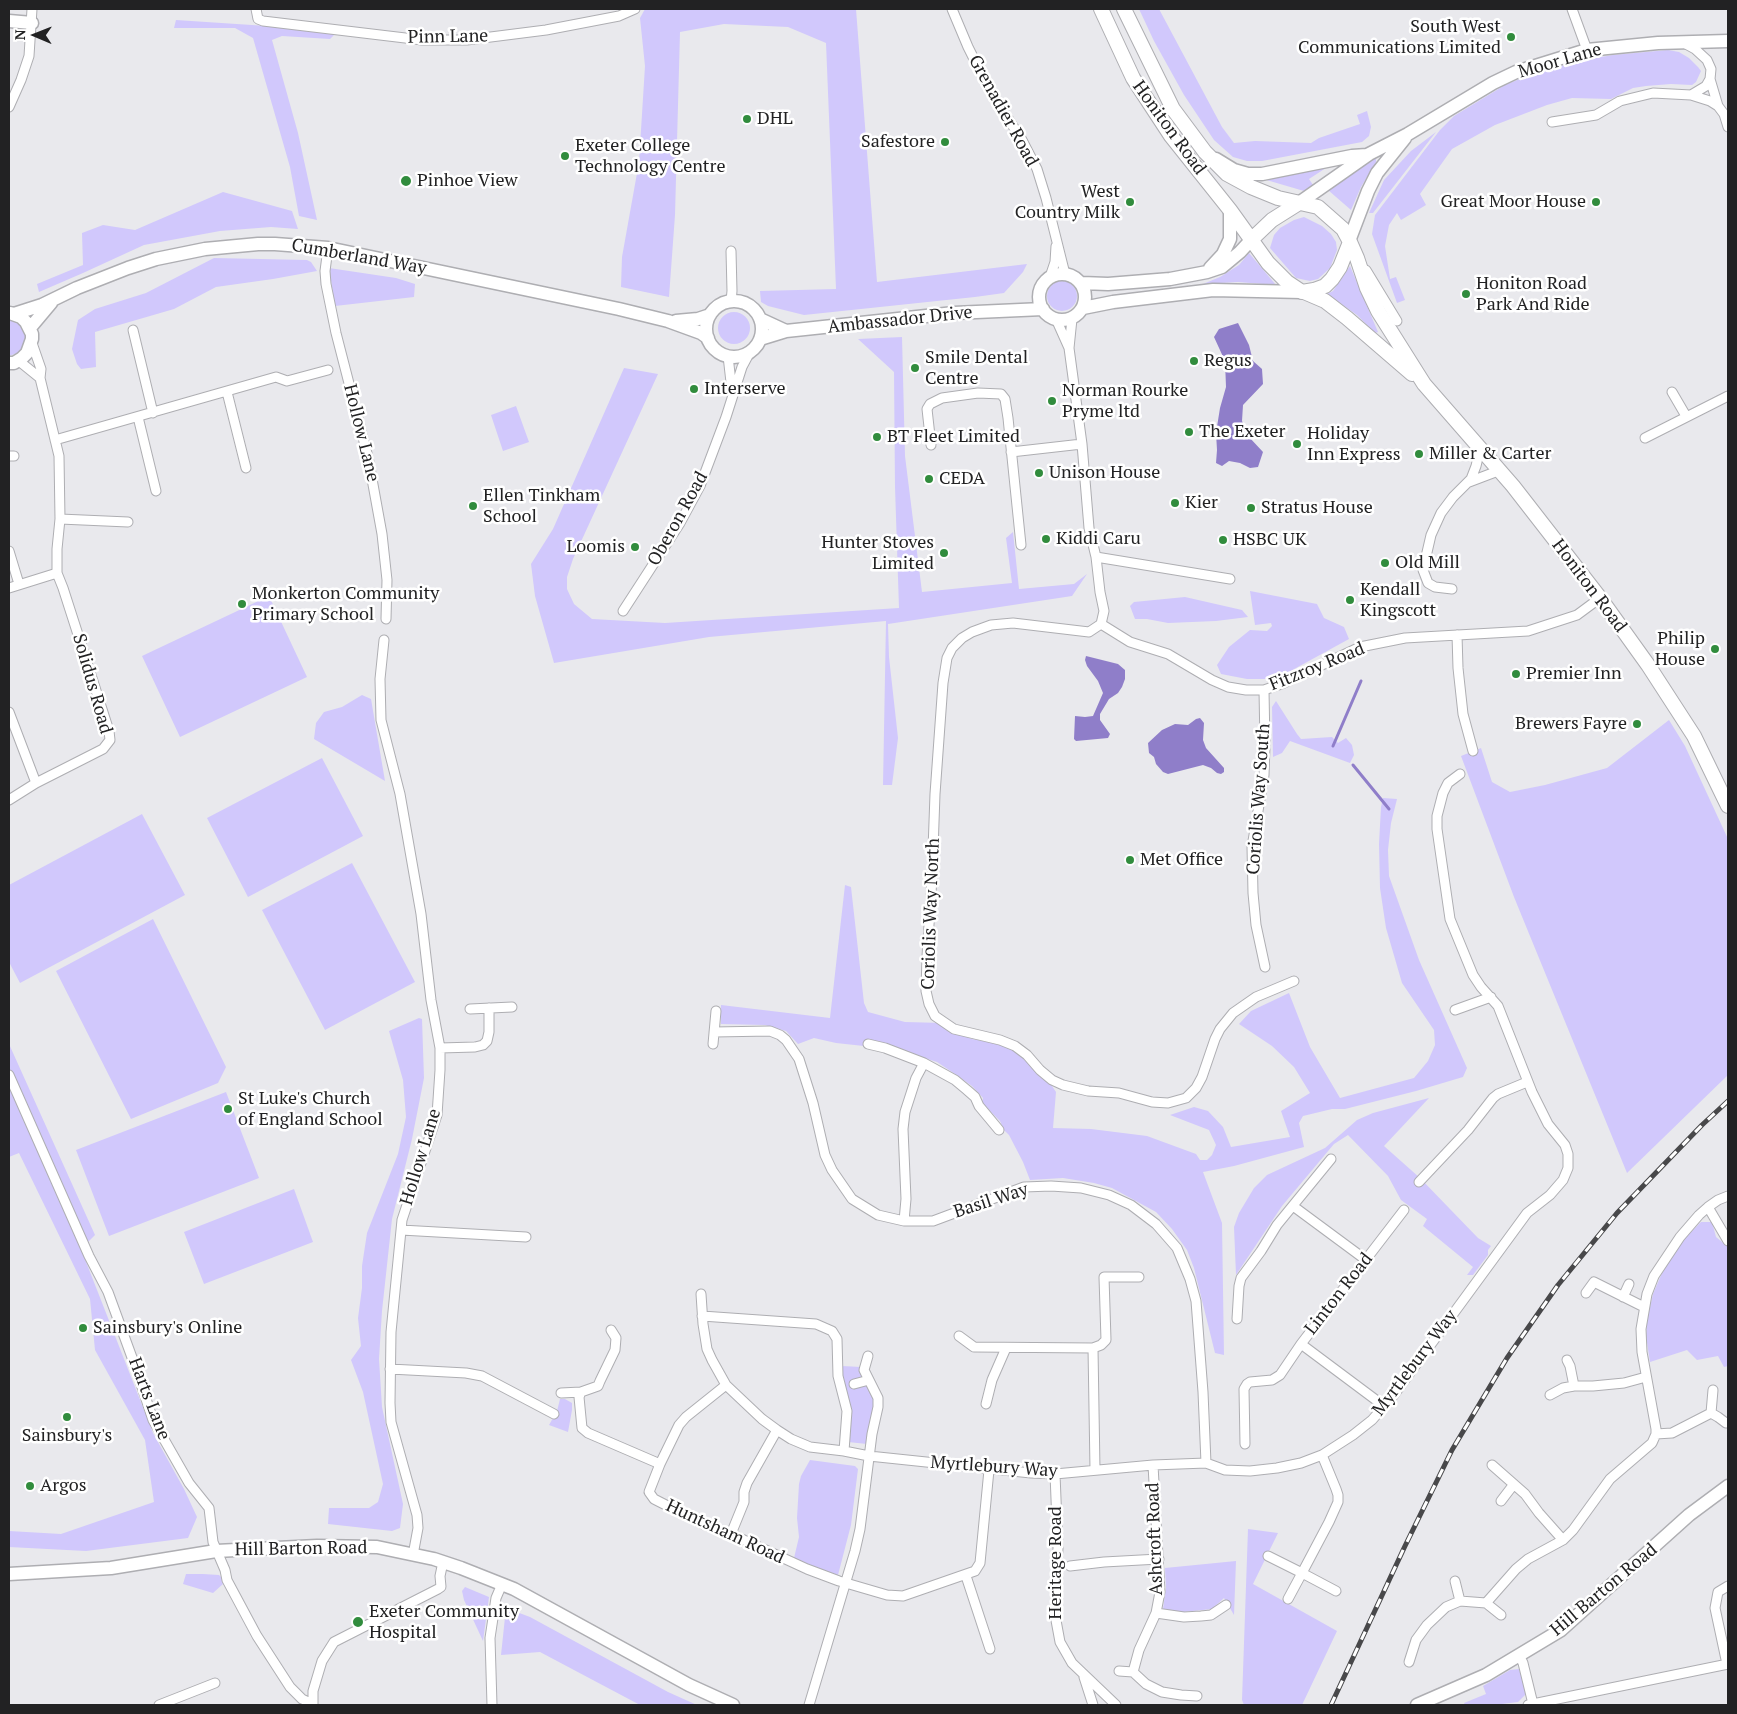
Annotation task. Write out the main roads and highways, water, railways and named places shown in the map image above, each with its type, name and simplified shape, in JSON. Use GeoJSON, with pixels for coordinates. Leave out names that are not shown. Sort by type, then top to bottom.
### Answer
{"type":"FeatureCollection","features":[{"type":"Feature","properties":{"kind":"main road","name":"Honiton Road"},"geometry":{"type":"LineString","coordinates":[[1101,9],[1133,78],[1170,136],[1252,239]]}},
{"type":"Feature","properties":{"kind":"main road","name":"Honiton Road"},"geometry":{"type":"LineString","coordinates":[[1124,9],[1173,109],[1205,152],[1227,174],[1251,187],[1278,198],[1299,203]]}},
{"type":"Feature","properties":{"kind":"main road"},"geometry":{"type":"LineString","coordinates":[[9,21],[32,23]]}},
{"type":"Feature","properties":{"kind":"main road","name":"Moor Lane"},"geometry":{"type":"LineString","coordinates":[[1299,203],[1369,154],[1408,134],[1493,83],[1542,63],[1587,50],[1628,45],[1728,41]]}},
{"type":"Feature","properties":{"kind":"main road","name":"Moor Lane"},"geometry":{"type":"LineString","coordinates":[[1350,241],[1358,216],[1377,173],[1408,134]]}},
{"type":"Feature","properties":{"kind":"main road"},"geometry":{"type":"LineString","coordinates":[[1205,152],[1234,170],[1248,174],[1262,174],[1369,154]]}},
{"type":"Feature","properties":{"kind":"main road"},"geometry":{"type":"LineString","coordinates":[[1082,284],[1108,284],[1170,278],[1207,272],[1222,267],[1272,220],[1299,203],[1318,207],[1344,229],[1350,241],[1340,267],[1325,286],[1303,292],[1213,290],[1113,302],[1083,308]]}},
{"type":"Feature","properties":{"kind":"main road"},"geometry":{"type":"LineString","coordinates":[[1207,272],[1223,254],[1230,240],[1230,210]]}},
{"type":"Feature","properties":{"kind":"main road"},"geometry":{"type":"LineString","coordinates":[[1252,239],[1278,273],[1303,292]]}},
{"type":"Feature","properties":{"kind":"main road","name":"Honiton Road"},"geometry":{"type":"LineString","coordinates":[[1350,241],[1378,312],[1424,384],[1513,486],[1600,598],[1648,665],[1694,736],[1728,806]]}},
{"type":"Feature","properties":{"kind":"main road","name":"Cumberland Way"},"geometry":{"type":"LineString","coordinates":[[12,313],[54,300],[77,288],[156,259],[205,249],[258,244],[328,248],[619,309],[668,321],[701,333],[708,338]]}},
{"type":"Feature","properties":{"kind":"main road"},"geometry":{"type":"LineString","coordinates":[[1065,274],[1075,277],[1082,284],[1086,296],[1083,308],[1072,319],[1056,320],[1048,316],[1042,309],[1039,295],[1042,285],[1050,277],[1065,274]]}},
{"type":"Feature","properties":{"kind":"main road","name":"Honiton Road"},"geometry":{"type":"LineString","coordinates":[[1303,292],[1325,301],[1424,384]]}},
{"type":"Feature","properties":{"kind":"main road","name":"Ambassador Drive"},"geometry":{"type":"LineString","coordinates":[[1013,310],[1039,295]]}},
{"type":"Feature","properties":{"kind":"main road","name":"Cumberland Way"},"geometry":{"type":"LineString","coordinates":[[12,313],[21,317],[30,328],[54,300]]}},
{"type":"Feature","properties":{"kind":"main road"},"geometry":{"type":"LineString","coordinates":[[731,301],[744,303],[750,306],[760,319],[762,333],[760,339],[750,352],[736,357],[717,351],[708,338],[707,322],[710,315],[717,307],[731,301]]}},
{"type":"Feature","properties":{"kind":"main road","name":"Ambassador Drive"},"geometry":{"type":"LineString","coordinates":[[760,339],[786,331],[954,313],[1042,309]]}},
{"type":"Feature","properties":{"kind":"main road","name":"Cumberland Way"},"geometry":{"type":"LineString","coordinates":[[668,321],[698,319],[710,315]]}},
{"type":"Feature","properties":{"kind":"main road"},"geometry":{"type":"LineString","coordinates":[[760,319],[786,331]]}},
{"type":"Feature","properties":{"kind":"main road"},"geometry":{"type":"LineString","coordinates":[[14,362],[27,353],[32,343],[30,328]]}},
{"type":"Feature","properties":{"kind":"main road","name":"Hill Barton Road"},"geometry":{"type":"LineString","coordinates":[[1416,1705],[1486,1675],[1561,1630],[1689,1515],[1728,1486]]}},
{"type":"Feature","properties":{"kind":"main road","name":"Hill Barton Road"},"geometry":{"type":"LineString","coordinates":[[9,1574],[111,1568],[216,1551],[317,1546],[377,1547],[443,1562],[514,1589],[690,1685],[733,1705]]}},
{"type":"Feature","properties":{"kind":"main road","name":"Hill Barton Road"},"geometry":{"type":"LineString","coordinates":[[9,1566],[45,1571]]}},
{"type":"Feature","properties":{"kind":"waterway"},"geometry":{"type":"LineString","coordinates":[[1333,746],[1361,681]]}},
{"type":"Feature","properties":{"kind":"waterway"},"geometry":{"type":"LineString","coordinates":[[1353,765],[1389,809]]}},
{"type":"Feature","properties":{"kind":"railway"},"geometry":{"type":"LineString","coordinates":[[1331,1705],[1452,1450],[1507,1358],[1558,1285],[1617,1213],[1702,1125],[1728,1101]]}},
{"type":"Feature","properties":{"kind":"place","name":"South West Communications Limited"},"geometry":{"type":"Point","coordinates":[1511,37]}},
{"type":"Feature","properties":{"kind":"place","name":"DHL"},"geometry":{"type":"Point","coordinates":[747,119]}},
{"type":"Feature","properties":{"kind":"place","name":"Safestore"},"geometry":{"type":"Point","coordinates":[945,142]}},
{"type":"Feature","properties":{"kind":"place","name":"Exeter College Technology Centre"},"geometry":{"type":"Point","coordinates":[565,156]}},
{"type":"Feature","properties":{"kind":"place","name":"Pinhoe View"},"geometry":{"type":"Point","coordinates":[406,181]}},
{"type":"Feature","properties":{"kind":"place","name":"West Country Milk"},"geometry":{"type":"Point","coordinates":[1130,202]}},
{"type":"Feature","properties":{"kind":"place","name":"Great Moor House"},"geometry":{"type":"Point","coordinates":[1596,202]}},
{"type":"Feature","properties":{"kind":"place","name":"Honiton Road Park And Ride"},"geometry":{"type":"Point","coordinates":[1466,294]}},
{"type":"Feature","properties":{"kind":"place","name":"Regus"},"geometry":{"type":"Point","coordinates":[1194,361]}},
{"type":"Feature","properties":{"kind":"place","name":"Smile Dental Centre"},"geometry":{"type":"Point","coordinates":[915,368]}},
{"type":"Feature","properties":{"kind":"place","name":"Interserve"},"geometry":{"type":"Point","coordinates":[694,389]}},
{"type":"Feature","properties":{"kind":"place","name":"Norman Rourke Pryme ltd"},"geometry":{"type":"Point","coordinates":[1052,401]}},
{"type":"Feature","properties":{"kind":"place","name":"The Exeter"},"geometry":{"type":"Point","coordinates":[1189,432]}},
{"type":"Feature","properties":{"kind":"place","name":"BT Fleet Limited"},"geometry":{"type":"Point","coordinates":[877,437]}},
{"type":"Feature","properties":{"kind":"place","name":"Holiday Inn Express"},"geometry":{"type":"Point","coordinates":[1297,444]}},
{"type":"Feature","properties":{"kind":"place","name":"Miller & Carter"},"geometry":{"type":"Point","coordinates":[1419,454]}},
{"type":"Feature","properties":{"kind":"place","name":"Unison House"},"geometry":{"type":"Point","coordinates":[1039,473]}},
{"type":"Feature","properties":{"kind":"place","name":"CEDA"},"geometry":{"type":"Point","coordinates":[929,479]}},
{"type":"Feature","properties":{"kind":"place","name":"Kier"},"geometry":{"type":"Point","coordinates":[1175,503]}},
{"type":"Feature","properties":{"kind":"place","name":"Ellen Tinkham School"},"geometry":{"type":"Point","coordinates":[473,506]}},
{"type":"Feature","properties":{"kind":"place","name":"Stratus House"},"geometry":{"type":"Point","coordinates":[1251,508]}},
{"type":"Feature","properties":{"kind":"place","name":"Kiddi Caru"},"geometry":{"type":"Point","coordinates":[1046,539]}},
{"type":"Feature","properties":{"kind":"place","name":"HSBC UK"},"geometry":{"type":"Point","coordinates":[1223,540]}},
{"type":"Feature","properties":{"kind":"place","name":"Loomis"},"geometry":{"type":"Point","coordinates":[635,547]}},
{"type":"Feature","properties":{"kind":"place","name":"Hunter Stoves Limited"},"geometry":{"type":"Point","coordinates":[944,553]}},
{"type":"Feature","properties":{"kind":"place","name":"Old Mill"},"geometry":{"type":"Point","coordinates":[1385,563]}},
{"type":"Feature","properties":{"kind":"place","name":"Kendall Kingscott"},"geometry":{"type":"Point","coordinates":[1350,600]}},
{"type":"Feature","properties":{"kind":"place","name":"Monkerton Community Primary School"},"geometry":{"type":"Point","coordinates":[242,604]}},
{"type":"Feature","properties":{"kind":"place","name":"Philip House"},"geometry":{"type":"Point","coordinates":[1715,649]}},
{"type":"Feature","properties":{"kind":"place","name":"Premier Inn"},"geometry":{"type":"Point","coordinates":[1516,674]}},
{"type":"Feature","properties":{"kind":"place","name":"Brewers Fayre"},"geometry":{"type":"Point","coordinates":[1637,724]}},
{"type":"Feature","properties":{"kind":"place","name":"Met Office"},"geometry":{"type":"Point","coordinates":[1130,860]}},
{"type":"Feature","properties":{"kind":"place","name":"St Luke's Church of England School"},"geometry":{"type":"Point","coordinates":[228,1109]}},
{"type":"Feature","properties":{"kind":"place","name":"Sainsbury's Online"},"geometry":{"type":"Point","coordinates":[83,1328]}},
{"type":"Feature","properties":{"kind":"place","name":"Sainsbury's"},"geometry":{"type":"Point","coordinates":[67,1417]}},
{"type":"Feature","properties":{"kind":"place","name":"Argos"},"geometry":{"type":"Point","coordinates":[30,1486]}},
{"type":"Feature","properties":{"kind":"place","name":"Exeter Community Hospital"},"geometry":{"type":"Point","coordinates":[358,1622]}}]}
